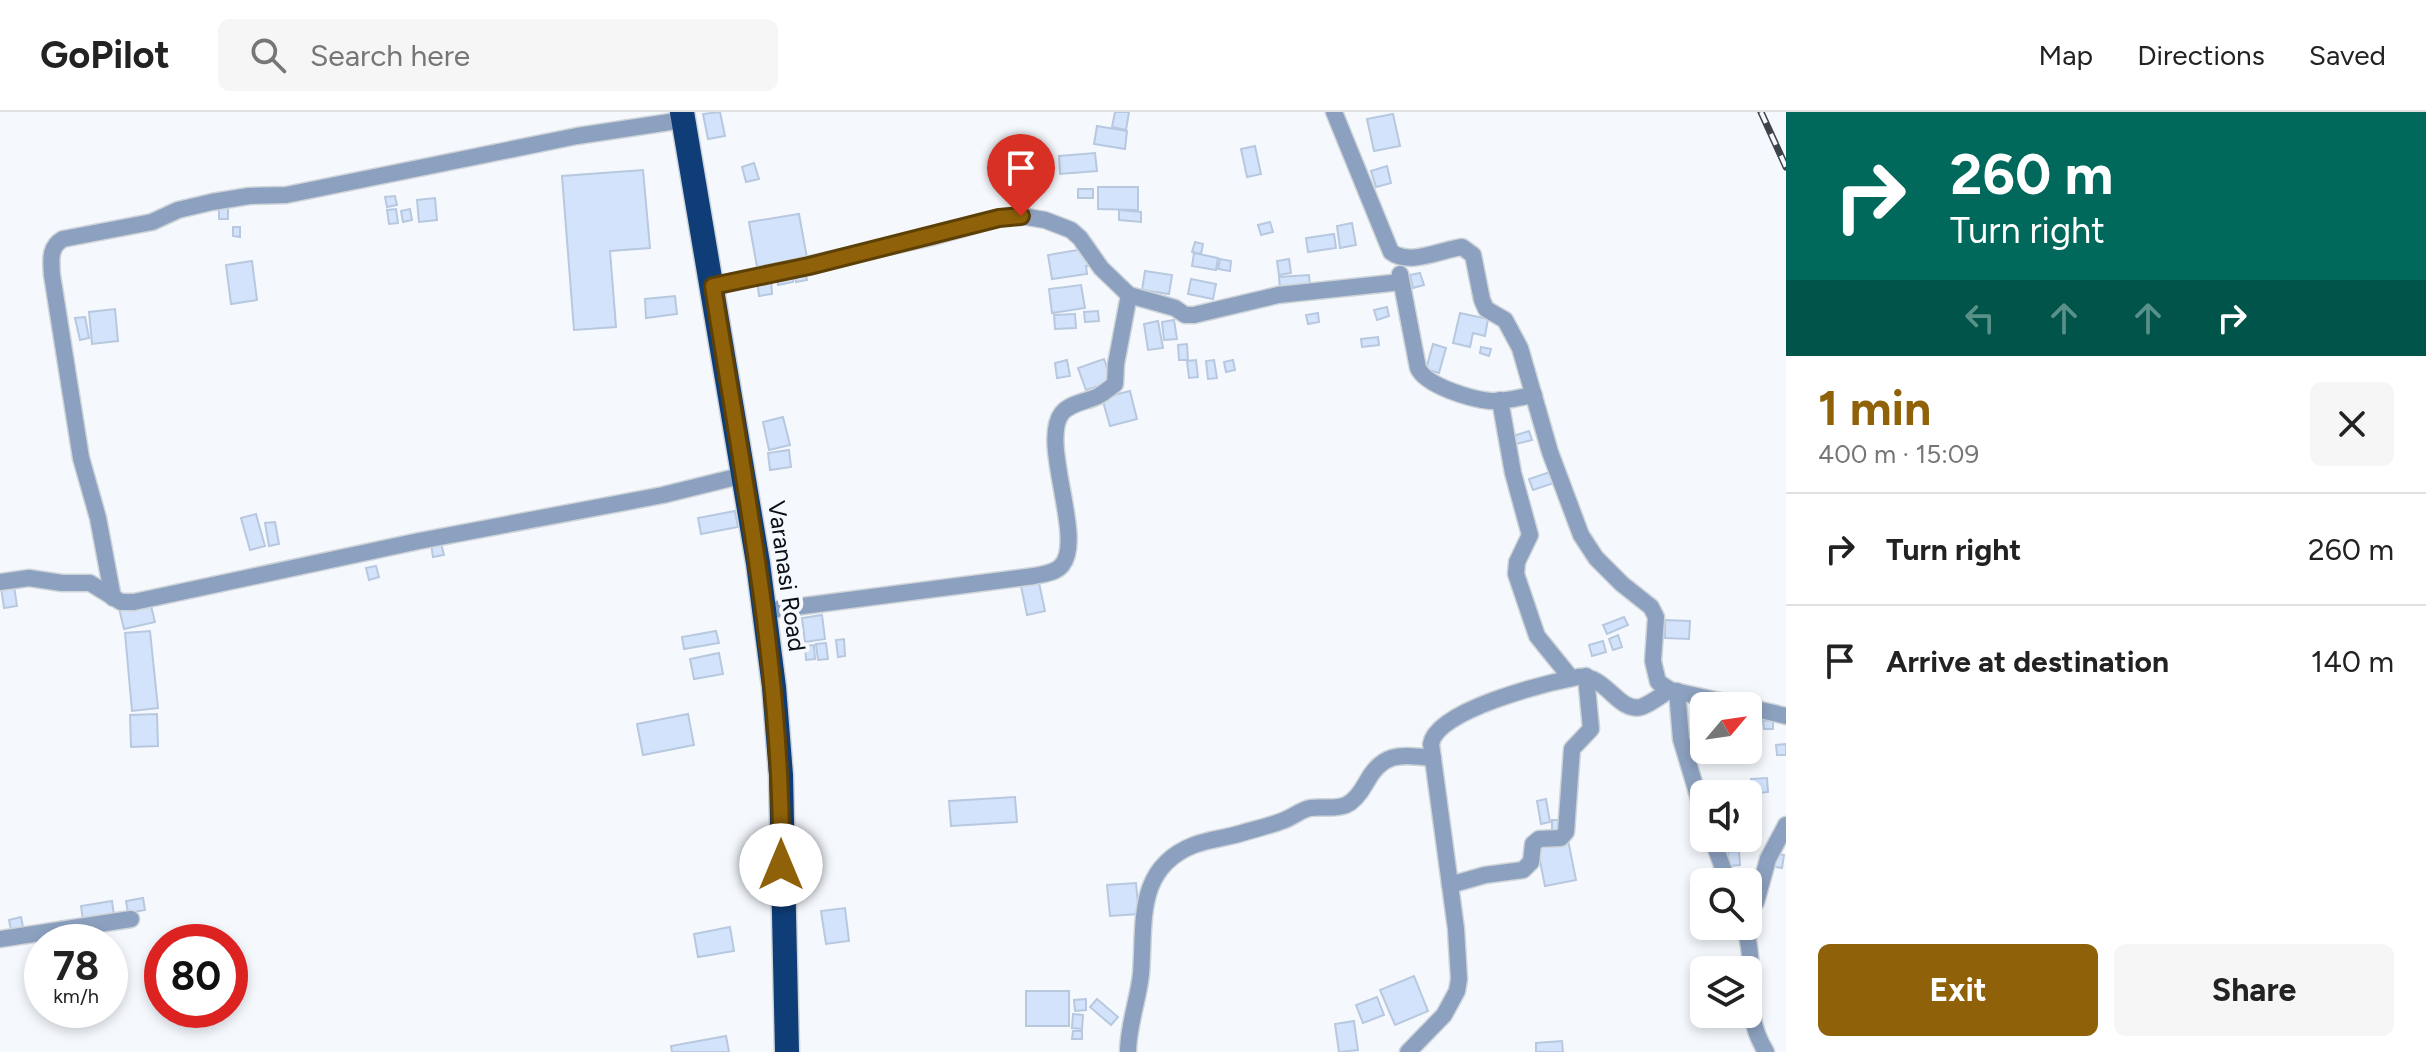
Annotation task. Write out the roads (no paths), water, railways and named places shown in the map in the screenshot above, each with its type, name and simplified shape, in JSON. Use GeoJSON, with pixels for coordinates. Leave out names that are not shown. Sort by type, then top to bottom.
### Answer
{"type":"FeatureCollection","features":[{"type":"Feature","properties":{"kind":"highway","name":"Varanasi Road"},"geometry":{"type":"LineString","coordinates":[[682,116],[713,286],[764,611],[781,775],[787,1052]]}},
{"type":"Feature","properties":{"kind":"street"},"geometry":{"type":"LineString","coordinates":[[1334,112],[1386,245],[1396,256],[1418,368],[1424,378],[1471,397],[1500,400],[1534,395]]}},
{"type":"Feature","properties":{"kind":"street"},"geometry":{"type":"LineString","coordinates":[[113,598],[98,518],[77,436],[52,275],[52,249],[55,243],[152,222],[178,210],[212,202],[249,196],[286,195],[682,116]]}},
{"type":"Feature","properties":{"kind":"street"},"geometry":{"type":"LineString","coordinates":[[713,286],[809,266],[999,218],[1021,216],[1045,220],[1071,230],[1101,268],[1129,295],[1175,308],[1185,315],[1278,295],[1401,282]]}},
{"type":"Feature","properties":{"kind":"street"},"geometry":{"type":"LineString","coordinates":[[1396,256],[1413,257],[1462,247],[1468,250],[1476,266],[1486,309],[1505,320],[1510,327],[1565,495],[1588,547],[1622,584],[1651,607],[1656,617],[1653,661],[1662,687],[1690,694]]}},
{"type":"Feature","properties":{"kind":"street"},"geometry":{"type":"LineString","coordinates":[[764,611],[1034,576],[1057,570],[1068,549],[1069,534],[1060,484],[1057,422],[1063,410],[1101,395],[1115,384],[1129,295]]}},
{"type":"Feature","properties":{"kind":"street"},"geometry":{"type":"LineString","coordinates":[[1450,885],[1485,875],[1523,870],[1531,862],[1533,844],[1539,839],[1561,838],[1566,832],[1572,749],[1591,729],[1578,677],[1537,636],[1516,574],[1517,562],[1528,545],[1530,535],[1513,473],[1500,400]]}},
{"type":"Feature","properties":{"kind":"street"},"geometry":{"type":"LineString","coordinates":[[0,582],[29,578],[90,583],[121,602],[134,602],[419,541],[663,495],[744,475]]}},
{"type":"Feature","properties":{"kind":"street"},"geometry":{"type":"LineString","coordinates":[[1408,1052],[1444,1015],[1457,991],[1459,957],[1432,738],[1452,717],[1488,703],[1578,677],[1593,678],[1633,708],[1646,705],[1673,690]]}},
{"type":"Feature","properties":{"kind":"street"},"geometry":{"type":"LineString","coordinates":[[1673,690],[1681,739],[1693,780]]}},
{"type":"Feature","properties":{"kind":"street"},"geometry":{"type":"LineString","coordinates":[[1762,711],[1786,716]]}},
{"type":"Feature","properties":{"kind":"street"},"geometry":{"type":"LineString","coordinates":[[1128,1052],[1128,1035],[1141,972],[1143,911],[1147,895],[1166,862],[1180,851],[1207,840],[1264,827],[1310,808],[1332,809],[1355,800],[1381,762],[1390,758],[1433,758]]}},
{"type":"Feature","properties":{"kind":"street"},"geometry":{"type":"LineString","coordinates":[[1762,880],[1768,859],[1786,825]]}},
{"type":"Feature","properties":{"kind":"street"},"geometry":{"type":"LineString","coordinates":[[0,939],[131,919]]}},
{"type":"Feature","properties":{"kind":"street"},"geometry":{"type":"LineString","coordinates":[[1748,940],[1752,955],[1750,1012],[1766,1052]]}},
{"type":"Feature","properties":{"kind":"railway"},"geometry":{"type":"LineString","coordinates":[[1761,112],[1786,167]]}}]}
